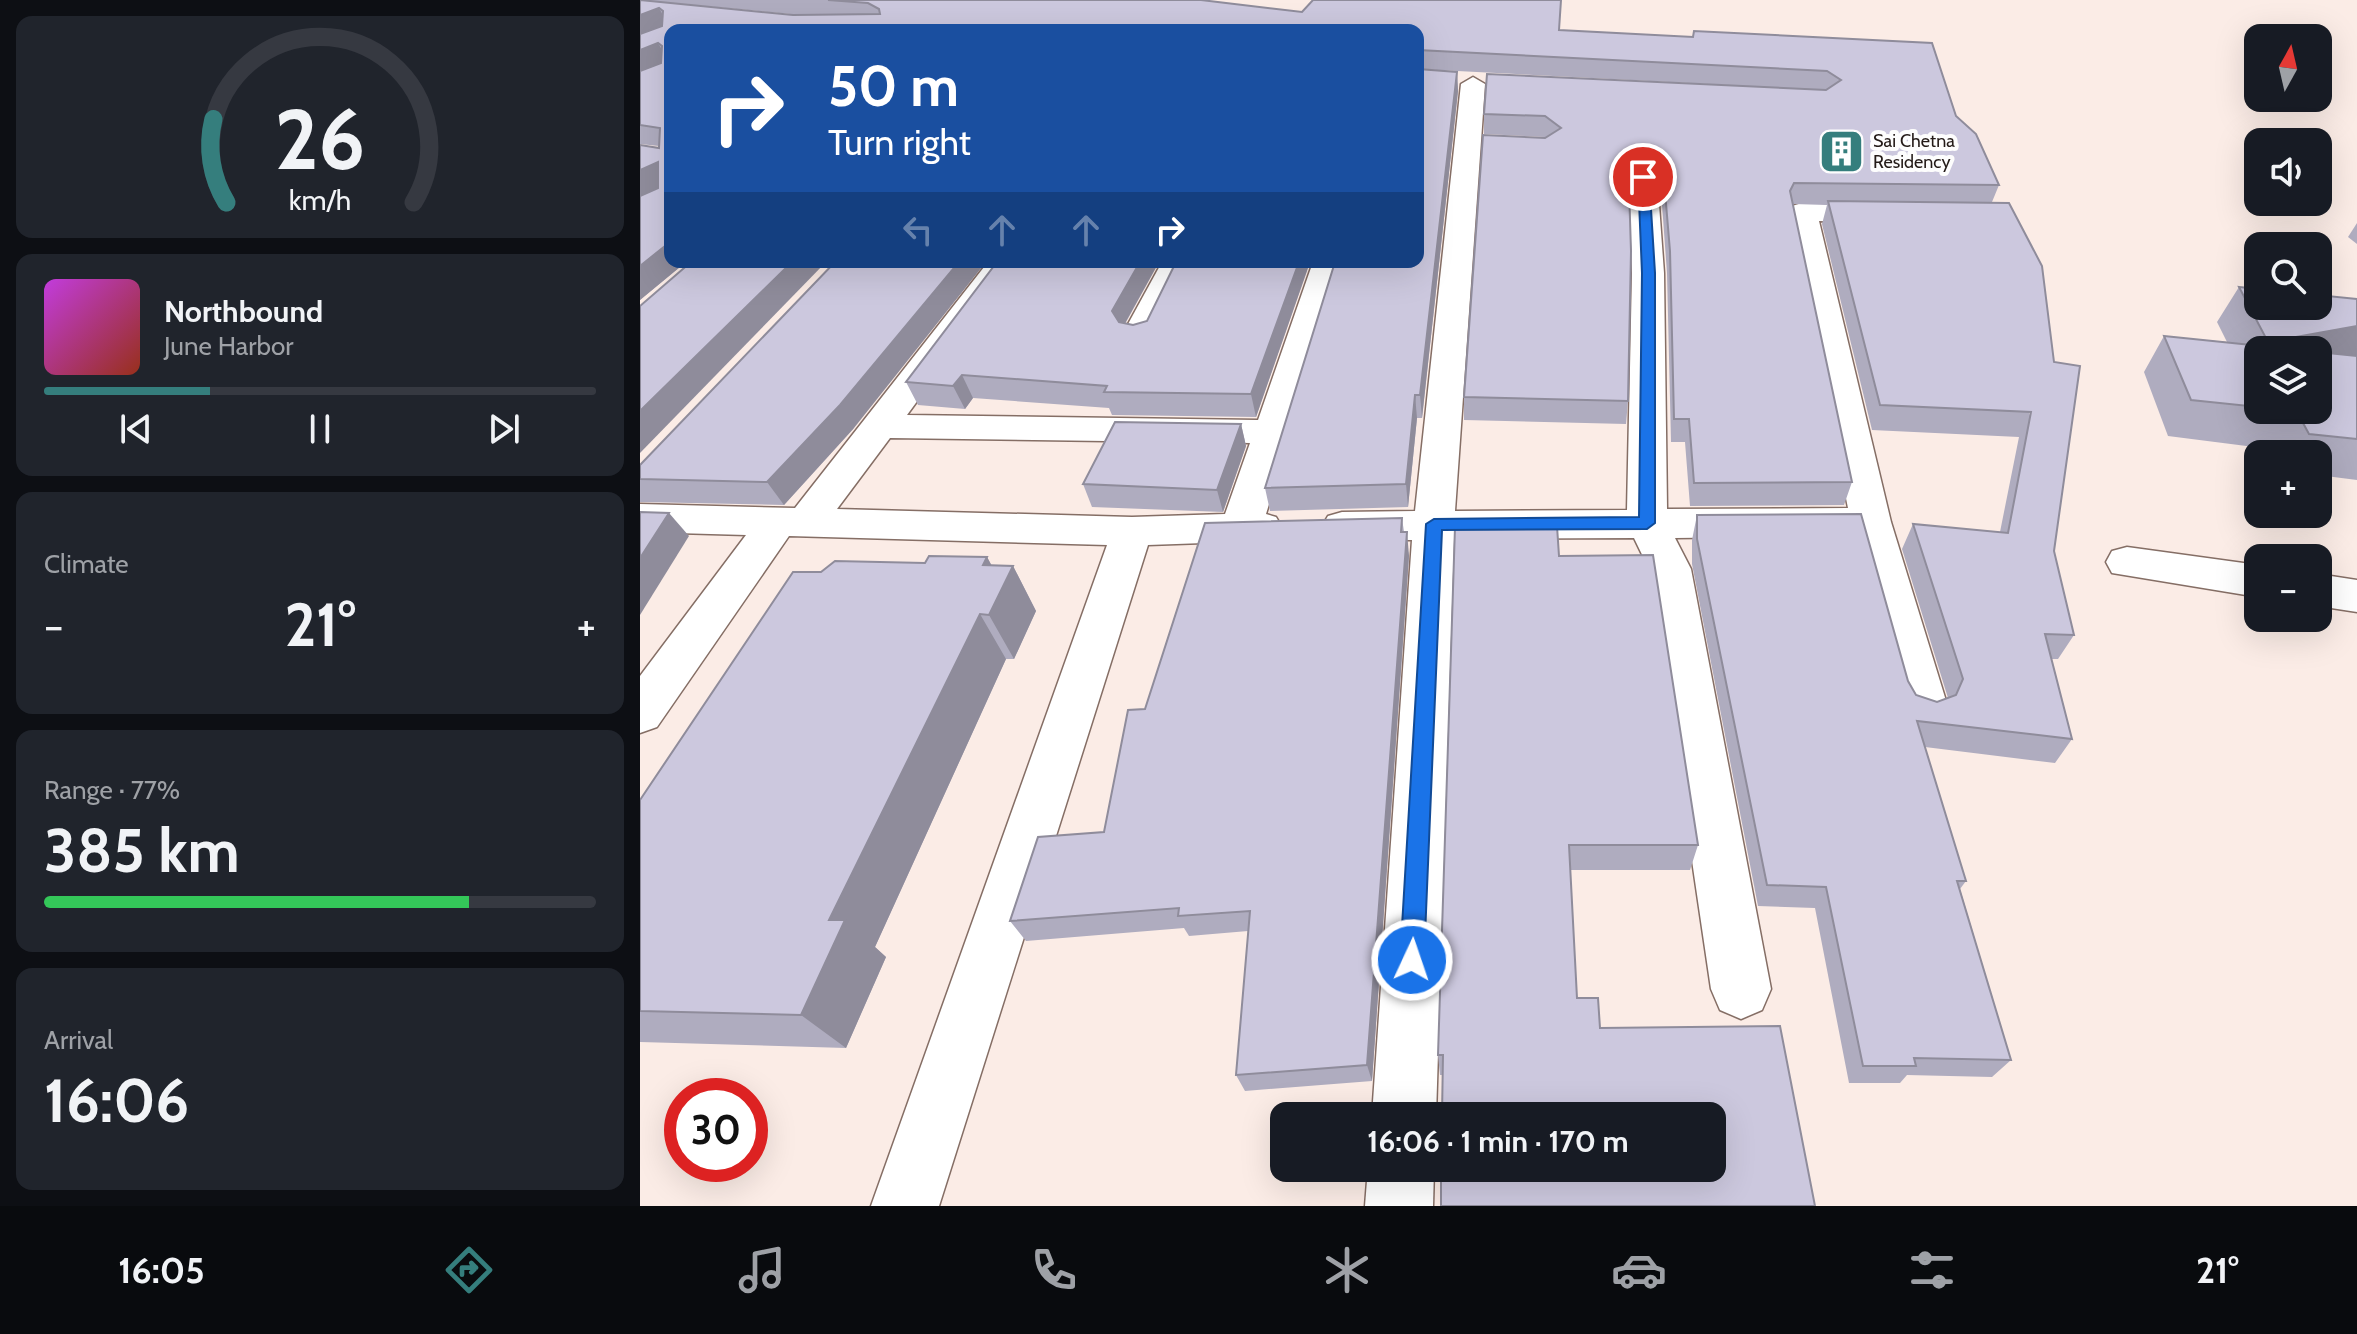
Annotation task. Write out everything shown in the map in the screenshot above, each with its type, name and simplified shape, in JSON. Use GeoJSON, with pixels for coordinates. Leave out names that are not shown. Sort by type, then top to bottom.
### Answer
{"type":"FeatureCollection","features":[{"type":"Feature","properties":{"kind":"street"},"geometry":{"type":"LineString","coordinates":[[1405,1102],[1434,524],[1485,145],[1474,83]]}},
{"type":"Feature","properties":{"kind":"street"},"geometry":{"type":"LineString","coordinates":[[1643,177],[1648,273],[1647,523],[1670,569],[1741,989]]}},
{"type":"Feature","properties":{"kind":"street"},"geometry":{"type":"LineString","coordinates":[[1906,214],[1802,212],[1871,522],[1923,704]]}},
{"type":"Feature","properties":{"kind":"street"},"geometry":{"type":"LineString","coordinates":[[640,713],[791,523],[880,426],[999,268]]}},
{"type":"Feature","properties":{"kind":"street"},"geometry":{"type":"LineString","coordinates":[[1139,335],[1174,268]]}},
{"type":"Feature","properties":{"kind":"street"},"geometry":{"type":"LineString","coordinates":[[1241,528],[1326,268]]}},
{"type":"Feature","properties":{"kind":"street"},"geometry":{"type":"LineString","coordinates":[[880,426],[1274,432]]}},
{"type":"Feature","properties":{"kind":"street"},"geometry":{"type":"LineString","coordinates":[[640,518],[1132,531],[1434,524],[1871,522]]}},
{"type":"Feature","properties":{"kind":"street"},"geometry":{"type":"LineString","coordinates":[[905,1206],[1132,531]]}},
{"type":"Feature","properties":{"kind":"street"},"geometry":{"type":"LineString","coordinates":[[2127,562],[2244,579]]}},
{"type":"Feature","properties":{"kind":"street"},"geometry":{"type":"LineString","coordinates":[[2332,592],[2357,596]]}},
{"type":"Feature","properties":{"kind":"street"},"geometry":{"type":"LineString","coordinates":[[1399,1206],[1400,1182]]}},
{"type":"Feature","properties":{"kind":"building"},"geometry":{"type":"Polygon","coordinates":[[[640,0],[793,15],[880,14],[879,9],[868,3],[828,0],[1201,0],[1302,12],[1313,0],[1561,0],[1559,30],[1693,37],[1694,31],[1932,43],[1956,116],[1976,134],[1999,185],[1794,183],[1790,191],[1852,482],[1694,483],[1689,419],[1674,419],[1670,251],[1662,156],[1655,147],[1635,147],[1628,156],[1631,251],[1628,401],[1464,397],[1483,135],[1545,138],[1561,128],[1545,116],[1484,114],[1487,74],[1826,90],[1841,80],[1827,71],[1424,50],[1424,24],[664,24],[664,247],[640,266],[640,196],[658,188],[658,162],[640,170],[640,145],[659,148],[660,128],[640,125],[640,71],[661,63],[662,46],[658,43],[640,50],[640,34],[662,26],[663,11],[659,8],[640,15],[640,0]]]}},
{"type":"Feature","properties":{"kind":"building"},"geometry":{"type":"Polygon","coordinates":[[[1424,69],[1457,72],[1420,395],[1415,395],[1406,484],[1265,488],[1333,268],[1424,268],[1424,69]]]}},
{"type":"Feature","properties":{"kind":"building"},"geometry":{"type":"Polygon","coordinates":[[[1828,201],[2009,203],[2042,266],[2054,362],[2080,366],[2054,551],[2074,635],[2045,634],[2072,739],[1917,721],[1966,881],[1957,881],[2011,1060],[1914,1058],[1916,1066],[1863,1066],[1826,887],[1767,885],[1697,539],[1697,515],[1861,514],[1908,681],[1916,695],[1937,702],[1956,695],[1963,679],[1913,524],[2008,533],[2031,412],[1880,405],[1828,201]]]}},
{"type":"Feature","properties":{"kind":"building"},"geometry":{"type":"Polygon","coordinates":[[[684,268],[786,268],[640,411],[640,306],[684,268]]]}},
{"type":"Feature","properties":{"kind":"building"},"geometry":{"type":"Polygon","coordinates":[[[829,268],[954,268],[840,405],[767,482],[640,479],[640,465],[829,268]]]}},
{"type":"Feature","properties":{"kind":"building"},"geometry":{"type":"Polygon","coordinates":[[[992,268],[1137,268],[1112,311],[1119,322],[1133,325],[1147,321],[1173,268],[1297,268],[1251,394],[1104,392],[1107,386],[962,375],[953,386],[906,382],[992,268]]]}},
{"type":"Feature","properties":{"kind":"building"},"geometry":{"type":"Polygon","coordinates":[[[2332,296],[2357,299],[2357,326],[2301,336],[2265,336],[2256,320],[2332,320],[2332,296]]]}},
{"type":"Feature","properties":{"kind":"building"},"geometry":{"type":"Polygon","coordinates":[[[2164,336],[2244,344],[2244,406],[2191,400],[2164,336]]]}},
{"type":"Feature","properties":{"kind":"building"},"geometry":{"type":"Polygon","coordinates":[[[2332,353],[2357,356],[2357,439],[2309,434],[2304,424],[2332,424],[2332,353]]]}},
{"type":"Feature","properties":{"kind":"building"},"geometry":{"type":"Polygon","coordinates":[[[1115,422],[1241,424],[1217,490],[1083,484],[1115,422]]]}},
{"type":"Feature","properties":{"kind":"building"},"geometry":{"type":"Polygon","coordinates":[[[640,512],[669,513],[640,558],[640,512]]]}},
{"type":"Feature","properties":{"kind":"building"},"geometry":{"type":"Polygon","coordinates":[[[1402,518],[1401,532],[1407,532],[1367,1065],[1236,1075],[1250,911],[1178,916],[1179,908],[1010,921],[1038,837],[1104,832],[1128,710],[1145,709],[1205,523],[1402,518]]]}},
{"type":"Feature","properties":{"kind":"building"},"geometry":{"type":"Polygon","coordinates":[[[1557,526],[1559,556],[1653,555],[1698,845],[1569,845],[1577,998],[1598,998],[1600,1028],[1780,1026],[1815,1206],[1441,1206],[1441,1182],[1726,1182],[1726,1102],[1442,1102],[1443,1055],[1438,1055],[1455,527],[1557,526]]]}},
{"type":"Feature","properties":{"kind":"building"},"geometry":{"type":"Polygon","coordinates":[[[929,556],[987,557],[983,565],[1013,566],[989,615],[980,614],[829,920],[845,920],[801,1015],[640,1011],[640,800],[793,572],[821,572],[835,561],[925,563],[929,556]]]}},
{"type":"Feature","properties":{"kind":"place","name":"Sai Chetna Residency"},"geometry":{"type":"Point","coordinates":[1842,151]}},
{"type":"Feature","properties":{"kind":"route"},"geometry":{"type":"LineString","coordinates":[[1412,960],[1434,524],[1647,523],[1648,273],[1643,177]]}}]}
